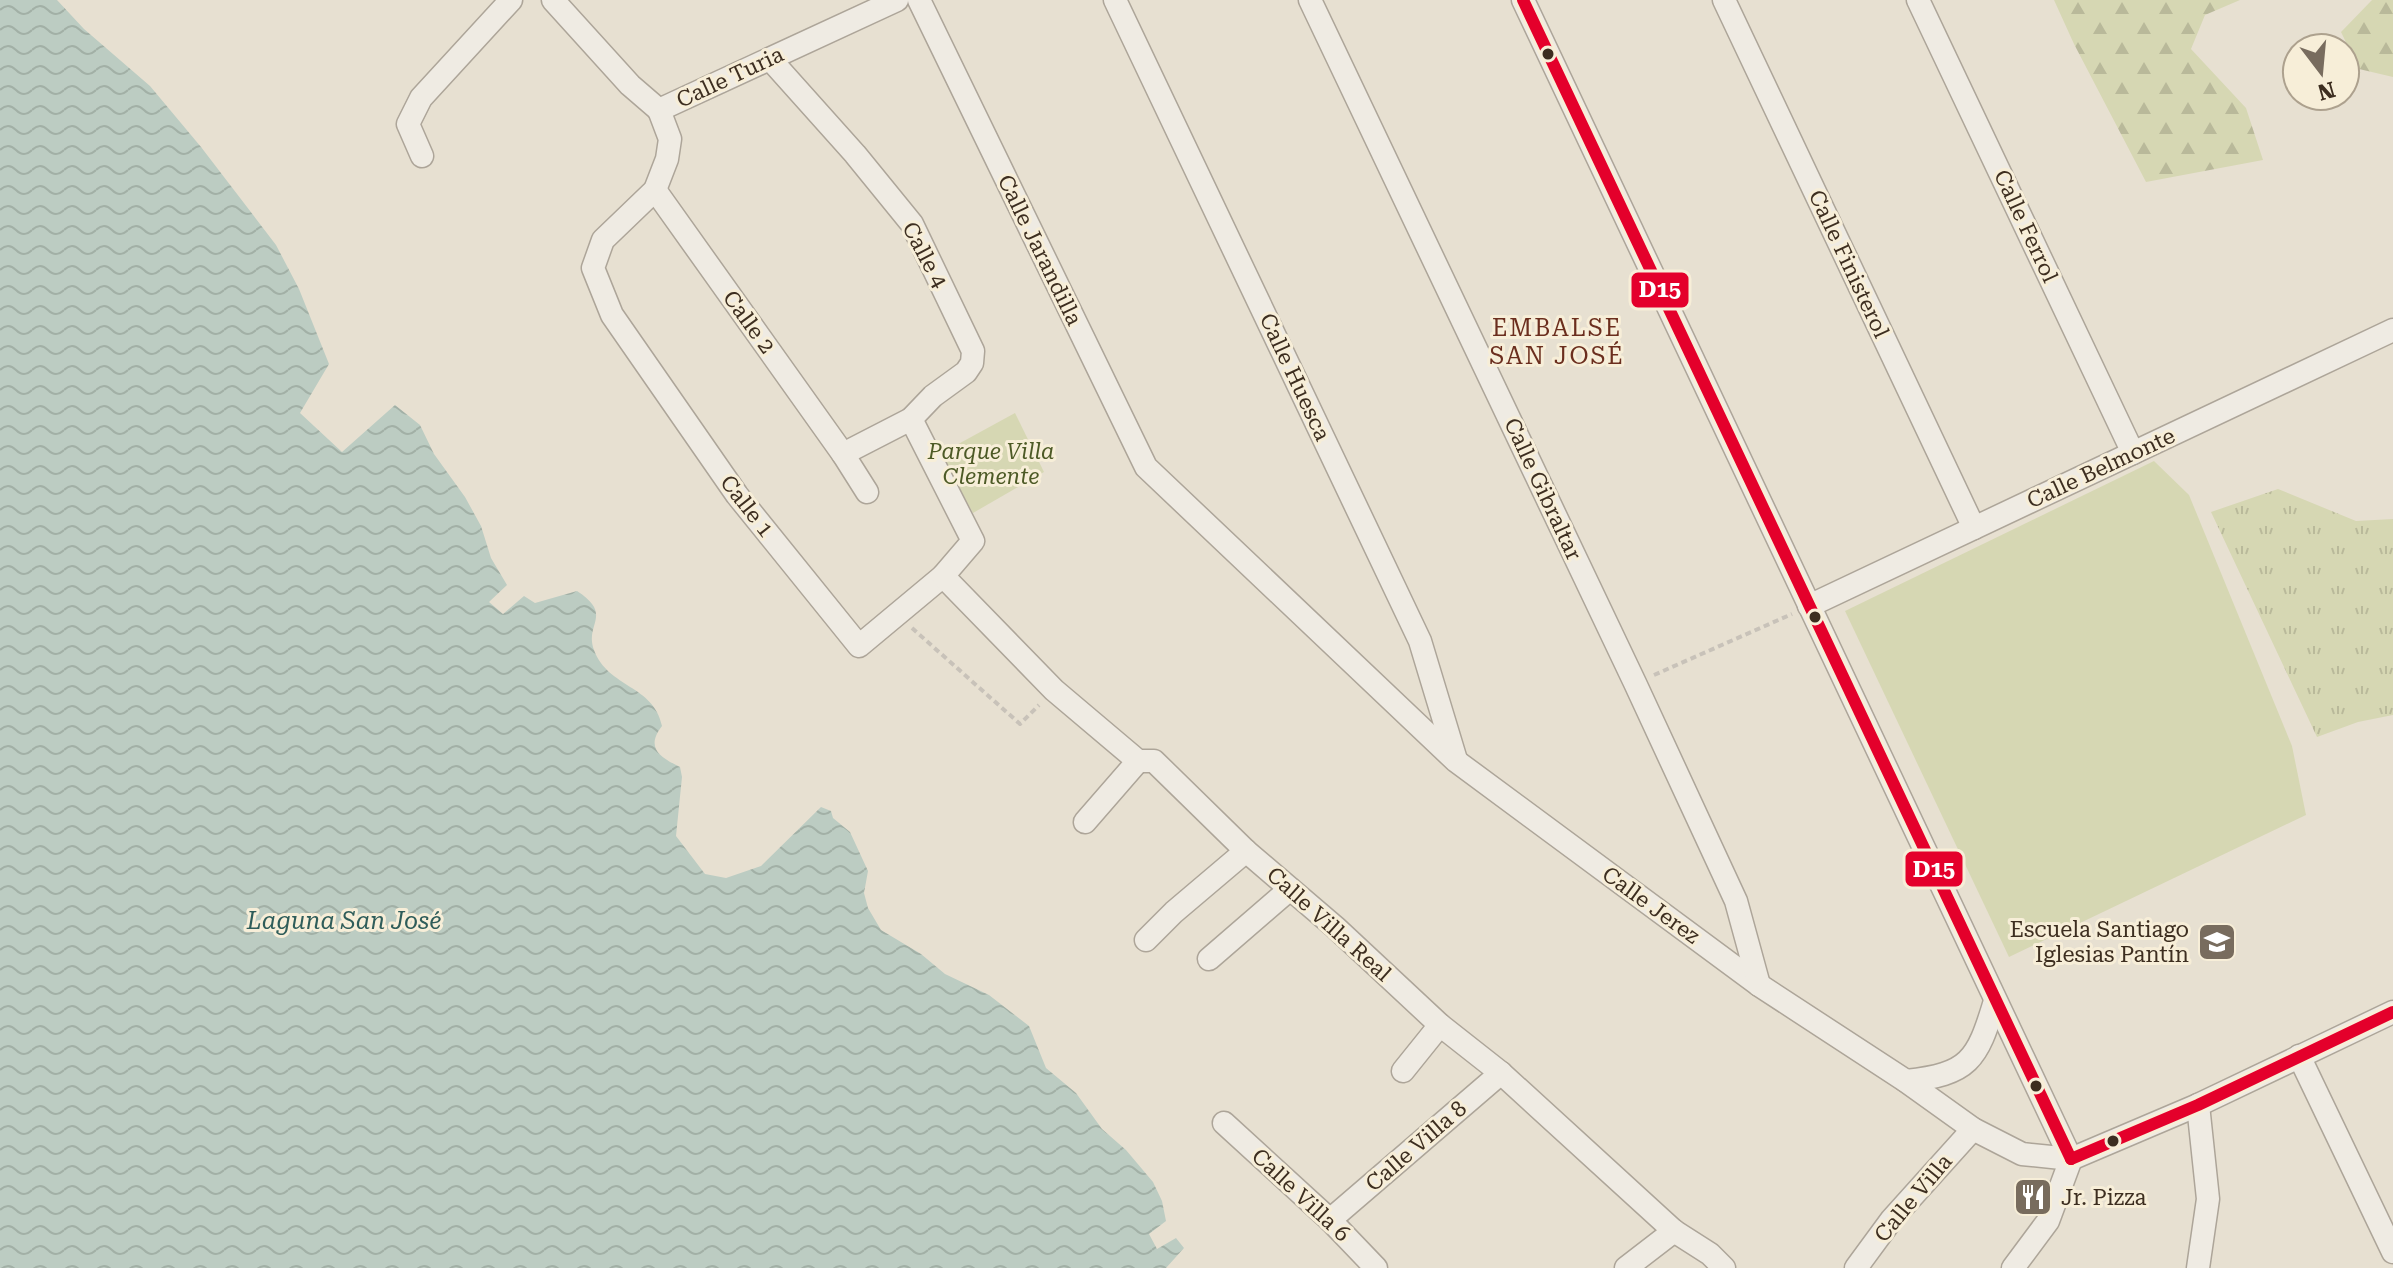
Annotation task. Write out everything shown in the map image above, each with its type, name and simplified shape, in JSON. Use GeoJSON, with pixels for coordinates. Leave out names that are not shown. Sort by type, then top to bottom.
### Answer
{"type":"FeatureCollection","features":[{"type":"Feature","properties":{"kind":"street"},"geometry":{"type":"LineString","coordinates":[[422,156],[408,124],[421,98],[511,0]]}},
{"type":"Feature","properties":{"kind":"street","name":"Calle Turia"},"geometry":{"type":"LineString","coordinates":[[553,0],[630,85],[659,110],[897,0]]}},
{"type":"Feature","properties":{"kind":"street","name":"Calle Jarandilla"},"geometry":{"type":"LineString","coordinates":[[919,0],[1146,467],[1172,491]]}},
{"type":"Feature","properties":{"kind":"street","name":"Calle Huesca"},"geometry":{"type":"LineString","coordinates":[[1115,0],[1420,641],[1456,761]]}},
{"type":"Feature","properties":{"kind":"street","name":"Calle Gibraltar"},"geometry":{"type":"LineString","coordinates":[[1310,0],[1736,901],[1759,985]]}},
{"type":"Feature","properties":{"kind":"street"},"geometry":{"type":"LineString","coordinates":[[1523,0],[2071,1159],[2048,1221],[2013,1268]]}},
{"type":"Feature","properties":{"kind":"street","name":"Calle Finisterol"},"geometry":{"type":"LineString","coordinates":[[1724,0],[1974,528]]}},
{"type":"Feature","properties":{"kind":"street","name":"Calle Ferrol"},"geometry":{"type":"LineString","coordinates":[[1918,0],[2133,453]]}},
{"type":"Feature","properties":{"kind":"street","name":"Calle 4"},"geometry":{"type":"LineString","coordinates":[[770,59],[855,154],[912,224],[973,351],[972,363],[966,372],[933,396],[911,419]]}},
{"type":"Feature","properties":{"kind":"street","name":"Calle 1"},"geometry":{"type":"LineString","coordinates":[[659,110],[670,139],[667,159],[655,190],[603,240],[593,268],[612,315],[737,495],[859,646],[943,576],[973,541],[911,419]]}},
{"type":"Feature","properties":{"kind":"street","name":"Calle 2"},"geometry":{"type":"LineString","coordinates":[[655,190],[867,492]]}},
{"type":"Feature","properties":{"kind":"street","name":"Calle Belmonte"},"geometry":{"type":"LineString","coordinates":[[1809,606],[2393,330]]}},
{"type":"Feature","properties":{"kind":"street"},"geometry":{"type":"LineString","coordinates":[[843,454],[911,419]]}},
{"type":"Feature","properties":{"kind":"street","name":"Calle Jerez"},"geometry":{"type":"LineString","coordinates":[[1172,491],[1456,761],[1759,985],[1906,1081],[1973,1129],[2022,1154],[2071,1159],[2198,1105],[2393,1012]]}},
{"type":"Feature","properties":{"kind":"street","name":"Calle Villa Real"},"geometry":{"type":"LineString","coordinates":[[943,576],[1054,690],[1138,761],[1154,761],[1246,851],[1440,1025],[1501,1073],[1674,1231],[1710,1254],[1724,1268]]}},
{"type":"Feature","properties":{"kind":"street"},"geometry":{"type":"LineString","coordinates":[[1085,822],[1138,761]]}},
{"type":"Feature","properties":{"kind":"street"},"geometry":{"type":"LineString","coordinates":[[1146,940],[1246,851]]}},
{"type":"Feature","properties":{"kind":"street"},"geometry":{"type":"LineString","coordinates":[[1209,959],[1290,889]]}},
{"type":"Feature","properties":{"kind":"street"},"geometry":{"type":"LineString","coordinates":[[1906,1081],[1942,1077],[1972,1059],[1987,1029],[1995,1001]]}},
{"type":"Feature","properties":{"kind":"street"},"geometry":{"type":"LineString","coordinates":[[1403,1071],[1440,1025]]}},
{"type":"Feature","properties":{"kind":"street"},"geometry":{"type":"LineString","coordinates":[[2299,1056],[2393,1252]]}},
{"type":"Feature","properties":{"kind":"street","name":"Calle Villa 8"},"geometry":{"type":"LineString","coordinates":[[1330,1220],[1501,1073]]}},
{"type":"Feature","properties":{"kind":"street"},"geometry":{"type":"LineString","coordinates":[[2198,1105],[2208,1199],[2198,1268]]}},
{"type":"Feature","properties":{"kind":"street","name":"Calle Villa 6"},"geometry":{"type":"LineString","coordinates":[[1224,1123],[1330,1220],[1376,1268]]}},
{"type":"Feature","properties":{"kind":"street","name":"Calle Villa"},"geometry":{"type":"LineString","coordinates":[[1856,1268],[1892,1219],[1973,1129]]}},
{"type":"Feature","properties":{"kind":"street"},"geometry":{"type":"LineString","coordinates":[[1626,1268],[1674,1231]]}},
{"type":"Feature","properties":{"kind":"path"},"geometry":{"type":"LineString","coordinates":[[1635,683],[1809,606]]}},
{"type":"Feature","properties":{"kind":"path"},"geometry":{"type":"LineString","coordinates":[[896,613],[1020,724],[1054,690]]}},
{"type":"Feature","properties":{"kind":"green space"},"geometry":{"type":"Polygon","coordinates":[[[2054,0],[2240,0],[2205,15],[2191,49],[2246,108],[2263,160],[2146,182],[2054,0]]]}},
{"type":"Feature","properties":{"kind":"green space"},"geometry":{"type":"Polygon","coordinates":[[[2372,0],[2393,0],[2393,77],[2361,69],[2361,32],[2341,32],[2372,0]]]}},
{"type":"Feature","properties":{"kind":"green space","name":"Parque Villa Clemente"},"geometry":{"type":"Polygon","coordinates":[[[1015,413],[1044,472],[973,513],[940,454],[1015,413]]]}},
{"type":"Feature","properties":{"kind":"green space"},"geometry":{"type":"Polygon","coordinates":[[[2154,461],[2189,495],[2292,746],[2306,815],[2009,957],[1845,611],[2154,461]]]}},
{"type":"Feature","properties":{"kind":"green space"},"geometry":{"type":"Polygon","coordinates":[[[2278,489],[2356,521],[2393,519],[2393,715],[2358,722],[2317,737],[2211,512],[2278,489]]]}},
{"type":"Feature","properties":{"kind":"water","name":"Laguna San José"},"geometry":{"type":"Polygon","coordinates":[[[0,0],[57,0],[84,29],[150,86],[276,245],[299,289],[329,364],[300,413],[342,452],[395,405],[420,425],[434,454],[465,497],[481,526],[491,558],[507,585],[489,602],[503,614],[524,596],[535,603],[577,591],[588,599],[596,613],[592,633],[594,650],[609,672],[650,702],[662,726],[655,740],[657,751],[680,767],[682,777],[676,836],[705,874],[726,878],[761,866],[821,807],[831,811],[833,818],[850,832],[868,871],[864,893],[868,908],[881,930],[921,954],[945,974],[989,995],[1029,1026],[1046,1068],[1076,1093],[1102,1129],[1126,1150],[1153,1182],[1162,1201],[1166,1221],[1149,1234],[1157,1249],[1176,1238],[1184,1248],[1166,1268],[0,1268],[0,0]]]}},
{"type":"Feature","properties":{"kind":"transit line","name":"D15"},"geometry":{"type":"LineString","coordinates":[[1523,0],[2071,1159]]}},
{"type":"Feature","properties":{"kind":"transit line","name":"D15"},"geometry":{"type":"LineString","coordinates":[[2071,1159],[2198,1105],[2393,1012]]}},
{"type":"Feature","properties":{"kind":"place","name":"Escuela Santiago Iglesias Pantín"},"geometry":{"type":"Point","coordinates":[2217,942]}},
{"type":"Feature","properties":{"kind":"place","name":"Jr. Pizza"},"geometry":{"type":"Point","coordinates":[2033,1197]}},
{"type":"Feature","properties":{"kind":"district","name":"EMBALSE SAN JOSÉ"},"geometry":{"type":"Point","coordinates":[1557,342]}}]}
